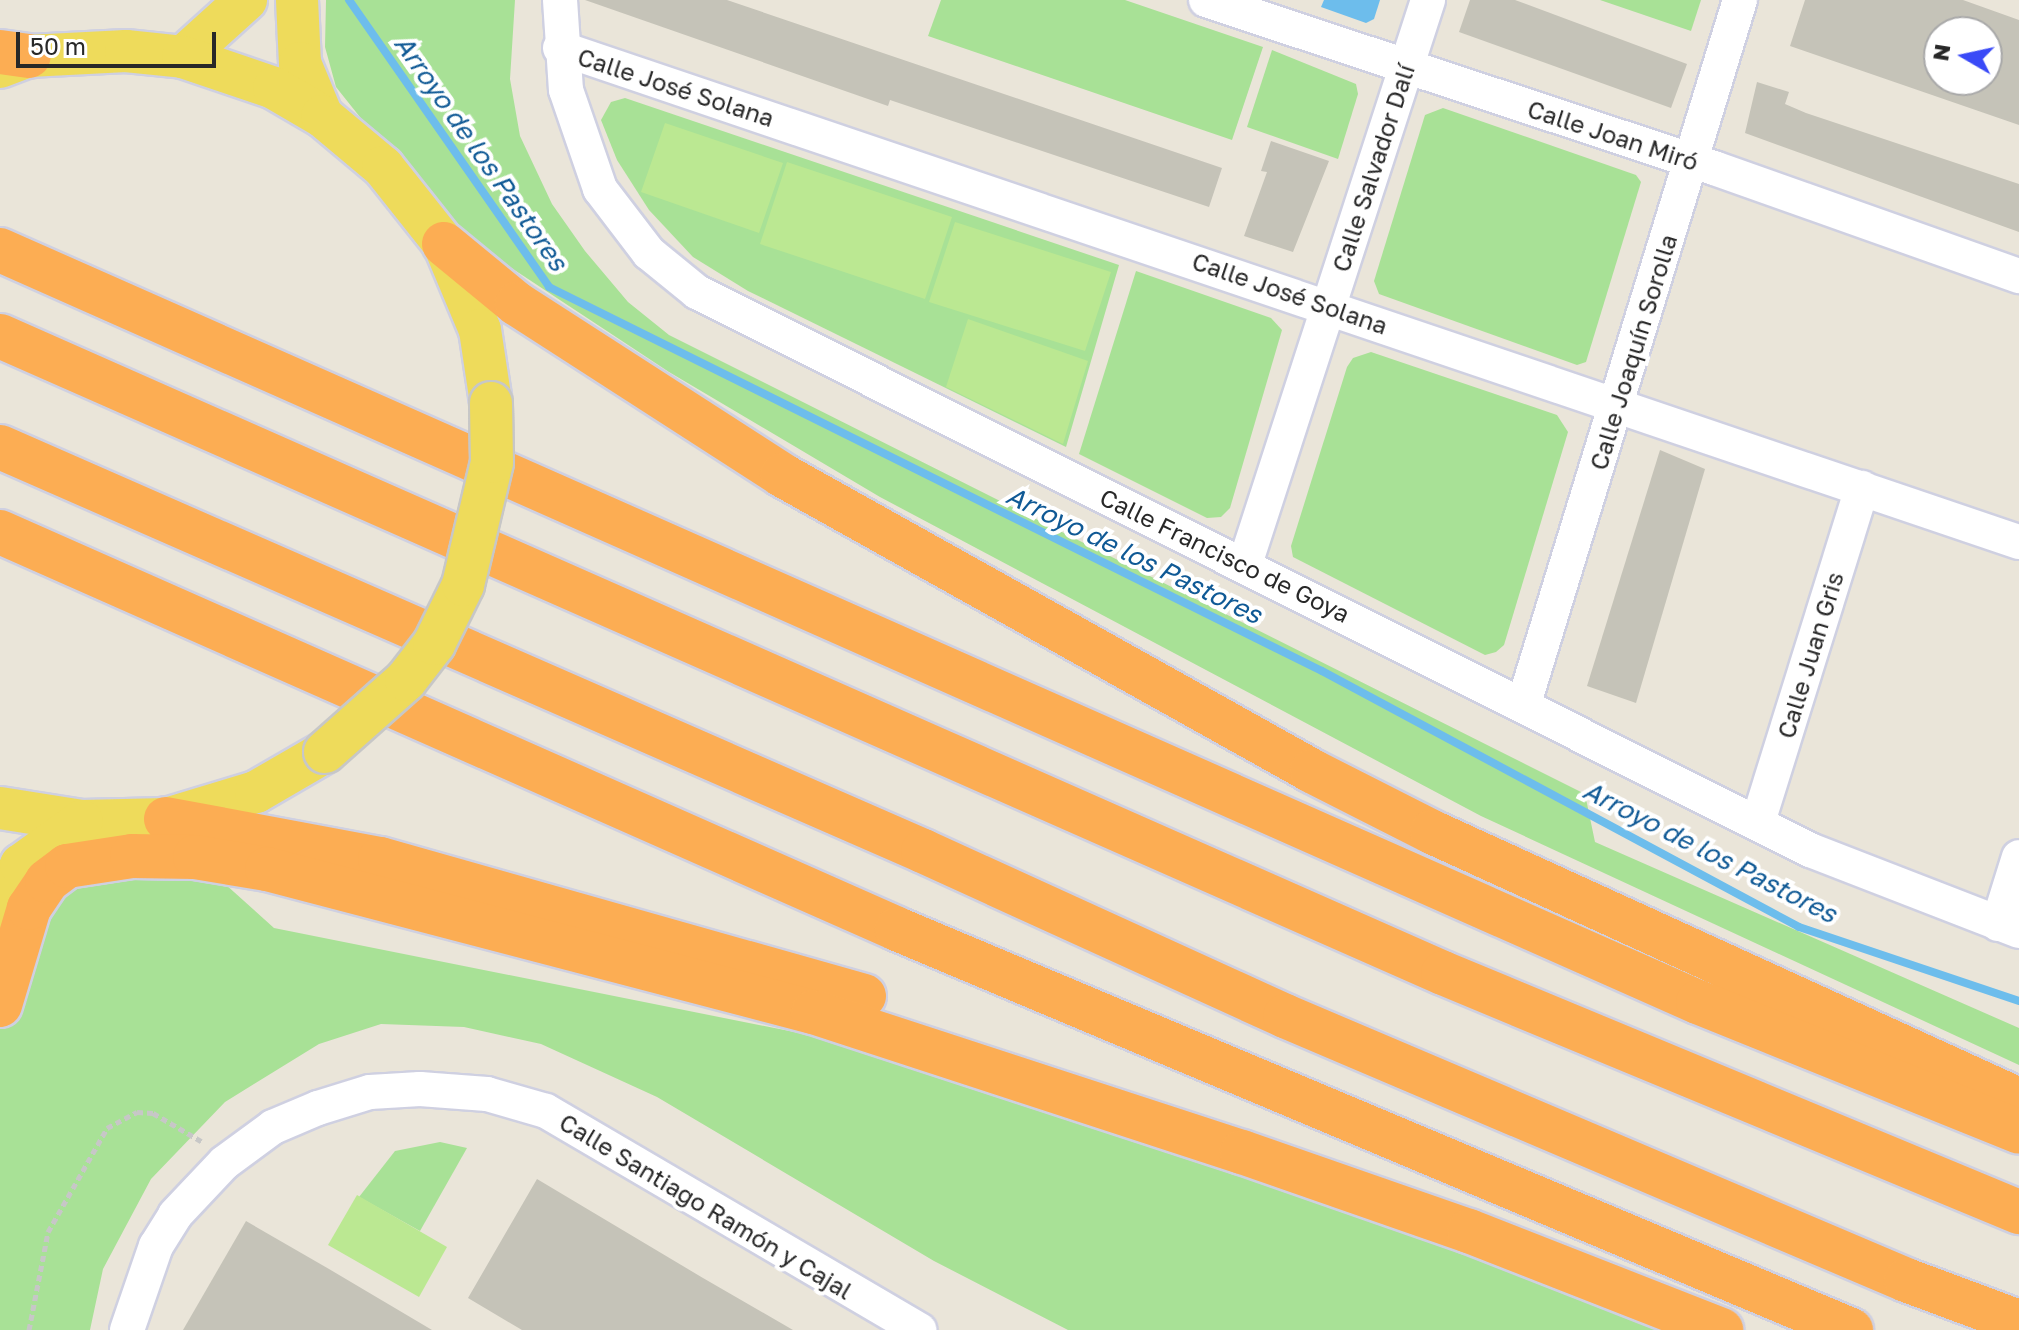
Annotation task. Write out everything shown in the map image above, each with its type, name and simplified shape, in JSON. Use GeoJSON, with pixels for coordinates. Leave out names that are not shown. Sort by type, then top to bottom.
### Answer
{"type":"FeatureCollection","features":[{"type":"Feature","properties":{"kind":"highway"},"geometry":{"type":"LineString","coordinates":[[444,244],[517,304],[782,475],[1284,756],[1432,832],[2019,1100]]}},
{"type":"Feature","properties":{"kind":"highway"},"geometry":{"type":"LineString","coordinates":[[0,250],[1698,1002],[2019,1132]]}},
{"type":"Feature","properties":{"kind":"highway"},"geometry":{"type":"LineString","coordinates":[[0,336],[1443,973],[2019,1212]]}},
{"type":"Feature","properties":{"kind":"highway"},"geometry":{"type":"LineString","coordinates":[[0,447],[923,851],[1285,1016],[1792,1232],[2019,1322]]}},
{"type":"Feature","properties":{"kind":"highway"},"geometry":{"type":"LineString","coordinates":[[0,532],[897,929],[1851,1330]]}},
{"type":"Feature","properties":{"kind":"highway"},"geometry":{"type":"LineString","coordinates":[[166,819],[395,863],[786,971],[1014,1043],[1233,1121],[1775,1330]]}},
{"type":"Feature","properties":{"kind":"highway"},"geometry":{"type":"LineString","coordinates":[[0,1005],[29,908],[47,881],[67,866],[132,856],[195,857],[267,869],[798,1007],[958,1057],[1469,1231],[1721,1330]]}},
{"type":"Feature","properties":{"kind":"main road"},"geometry":{"type":"LineString","coordinates":[[183,57],[246,0]]}},
{"type":"Feature","properties":{"kind":"main road"},"geometry":{"type":"LineString","coordinates":[[297,0],[300,63],[322,116]]}},
{"type":"Feature","properties":{"kind":"main road"},"geometry":{"type":"LineString","coordinates":[[0,808],[82,821],[166,819],[256,792],[325,752],[406,680],[434,644],[463,585],[492,462],[491,403],[480,330],[444,244],[383,167],[322,116],[274,88],[183,57],[126,51],[10,58]]}},
{"type":"Feature","properties":{"kind":"main road"},"geometry":{"type":"LineString","coordinates":[[0,911],[21,865],[82,821]]}},
{"type":"Feature","properties":{"kind":"street","name":"Calle Francisco de Goya"},"geometry":{"type":"LineString","coordinates":[[560,0],[560,48],[580,139],[600,189],[649,253],[697,292],[741,319],[1245,564],[1810,850],[2009,928]]}},
{"type":"Feature","properties":{"kind":"street","name":"Calle Joan Miró"},"geometry":{"type":"LineString","coordinates":[[1206,0],[1692,160],[2019,276]]}},
{"type":"Feature","properties":{"kind":"street","name":"Calle Salvador Dalí"},"geometry":{"type":"LineString","coordinates":[[1245,564],[1428,0]]}},
{"type":"Feature","properties":{"kind":"street","name":"Calle Joaquín Sorolla"},"geometry":{"type":"LineString","coordinates":[[1524,703],[1740,0]]}},
{"type":"Feature","properties":{"kind":"street","name":"Calle José Solana"},"geometry":{"type":"LineString","coordinates":[[560,48],[1329,305],[2019,542]]}},
{"type":"Feature","properties":{"kind":"street","name":"Calle Juan Gris"},"geometry":{"type":"LineString","coordinates":[[1758,822],[1862,488]]}},
{"type":"Feature","properties":{"kind":"street"},"geometry":{"type":"LineString","coordinates":[[2009,928],[2019,857]]}},
{"type":"Feature","properties":{"kind":"street","name":"Calle Santiago Ramón y Cajal"},"geometry":{"type":"LineString","coordinates":[[127,1330],[156,1246],[175,1215],[224,1163],[273,1127],[318,1108],[370,1092],[420,1089],[487,1094],[546,1111],[919,1330]]}},
{"type":"Feature","properties":{"kind":"path"},"geometry":{"type":"LineString","coordinates":[[29,1330],[48,1232],[107,1128],[137,1112],[153,1113],[201,1141]]}},
{"type":"Feature","properties":{"kind":"green space"},"geometry":{"type":"Polygon","coordinates":[[[326,0],[515,0],[510,79],[520,136],[552,204],[585,251],[628,302],[669,335],[1585,794],[1595,842],[2019,1028],[2019,1065],[1481,816],[880,497],[669,372],[487,252],[403,171],[336,87],[325,47],[326,0]]]}},
{"type":"Feature","properties":{"kind":"green space"},"geometry":{"type":"Polygon","coordinates":[[[941,0],[1125,0],[1263,47],[1232,140],[928,36],[941,0]]]}},
{"type":"Feature","properties":{"kind":"green space"},"geometry":{"type":"Polygon","coordinates":[[[1600,0],[1701,0],[1691,31],[1600,0]]]}},
{"type":"Feature","properties":{"kind":"green space"},"geometry":{"type":"Polygon","coordinates":[[[1272,50],[1356,84],[1358,94],[1338,159],[1247,127],[1272,50]]]}},
{"type":"Feature","properties":{"kind":"green space"},"geometry":{"type":"Polygon","coordinates":[[[625,98],[1119,265],[1066,447],[748,291],[693,257],[649,210],[617,160],[601,120],[611,102],[625,98]]]}},
{"type":"Feature","properties":{"kind":"green space"},"geometry":{"type":"Polygon","coordinates":[[[1443,108],[1636,175],[1641,182],[1586,362],[1577,365],[1379,294],[1374,281],[1425,115],[1443,108]]]}},
{"type":"Feature","properties":{"kind":"green space"},"geometry":{"type":"Polygon","coordinates":[[[665,123],[783,163],[759,233],[641,192],[665,123]]]}},
{"type":"Feature","properties":{"kind":"green space"},"geometry":{"type":"Polygon","coordinates":[[[787,162],[952,217],[925,299],[760,244],[787,162]]]}},
{"type":"Feature","properties":{"kind":"green space"},"geometry":{"type":"Polygon","coordinates":[[[955,222],[1111,272],[1085,351],[929,302],[955,222]]]}},
{"type":"Feature","properties":{"kind":"green space"},"geometry":{"type":"Polygon","coordinates":[[[1136,271],[1271,318],[1282,330],[1230,508],[1221,517],[1207,518],[1079,454],[1136,271]]]}},
{"type":"Feature","properties":{"kind":"green space"},"geometry":{"type":"Polygon","coordinates":[[[968,319],[1088,361],[1063,444],[946,387],[968,319]]]}},
{"type":"Feature","properties":{"kind":"green space"},"geometry":{"type":"Polygon","coordinates":[[[1371,352],[1557,415],[1568,432],[1504,645],[1496,652],[1485,655],[1293,557],[1291,546],[1347,367],[1353,358],[1371,352]]]}},
{"type":"Feature","properties":{"kind":"green space"},"geometry":{"type":"Polygon","coordinates":[[[205,866],[274,928],[949,1063],[1694,1330],[1068,1330],[934,1261],[657,1097],[541,1044],[464,1027],[381,1024],[319,1044],[225,1102],[151,1179],[103,1269],[90,1330],[0,1330],[0,1018],[63,878],[205,866]]]}},
{"type":"Feature","properties":{"kind":"green space"},"geometry":{"type":"Polygon","coordinates":[[[440,1142],[467,1148],[420,1231],[359,1197],[395,1151],[440,1142]]]}},
{"type":"Feature","properties":{"kind":"green space"},"geometry":{"type":"Polygon","coordinates":[[[357,1195],[447,1247],[419,1297],[328,1245],[357,1195]]]}},
{"type":"Feature","properties":{"kind":"water"},"geometry":{"type":"Polygon","coordinates":[[[1324,0],[1380,0],[1374,19],[1366,23],[1321,7],[1324,0]]]}},
{"type":"Feature","properties":{"kind":"building"},"geometry":{"type":"Polygon","coordinates":[[[585,0],[727,0],[1222,168],[1209,207],[890,100],[888,106],[585,0]]]}},
{"type":"Feature","properties":{"kind":"building"},"geometry":{"type":"Polygon","coordinates":[[[1470,0],[1515,0],[1687,64],[1671,108],[1459,32],[1470,0]]]}},
{"type":"Feature","properties":{"kind":"building"},"geometry":{"type":"Polygon","coordinates":[[[1805,0],[1963,0],[2019,20],[2019,125],[1935,96],[2003,96],[2003,16],[1923,16],[1923,92],[1790,46],[1805,0]]]}},
{"type":"Feature","properties":{"kind":"building"},"geometry":{"type":"Polygon","coordinates":[[[1757,82],[1789,92],[1785,104],[1806,113],[2019,184],[2019,232],[1745,133],[1757,82]]]}},
{"type":"Feature","properties":{"kind":"building"},"geometry":{"type":"Polygon","coordinates":[[[1271,141],[1329,161],[1293,252],[1244,236],[1267,172],[1261,171],[1271,141]]]}},
{"type":"Feature","properties":{"kind":"building"},"geometry":{"type":"Polygon","coordinates":[[[1660,450],[1705,469],[1636,703],[1587,686],[1660,450]]]}},
{"type":"Feature","properties":{"kind":"building"},"geometry":{"type":"Polygon","coordinates":[[[537,1179],[793,1330],[522,1330],[468,1298],[537,1179]]]}},
{"type":"Feature","properties":{"kind":"building"},"geometry":{"type":"Polygon","coordinates":[[[246,1221],[329,1269],[432,1330],[183,1330],[246,1221]]]}},
{"type":"Feature","properties":{"kind":"waterway","name":"Arroyo de los Pastores"},"geometry":{"type":"LineString","coordinates":[[349,0],[549,287],[1322,671],[1799,927],[2019,1001]]}}]}
